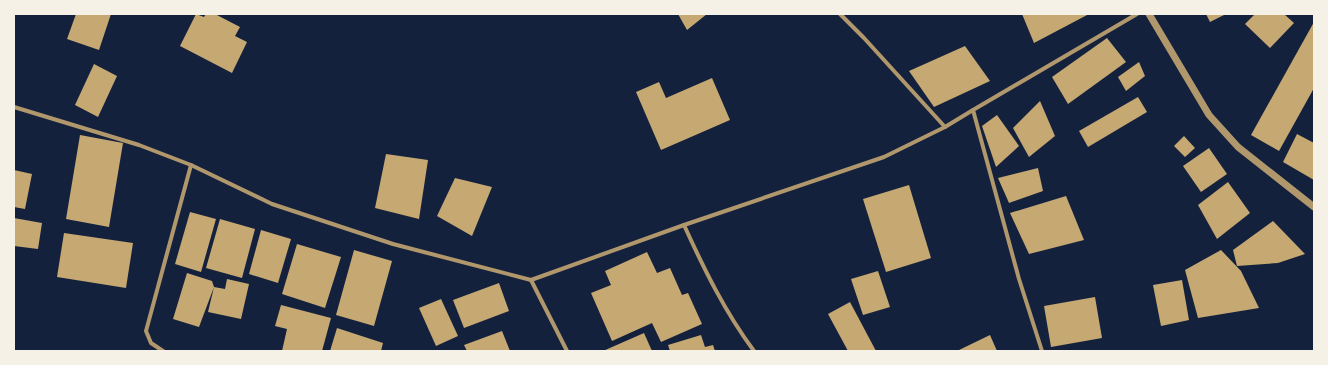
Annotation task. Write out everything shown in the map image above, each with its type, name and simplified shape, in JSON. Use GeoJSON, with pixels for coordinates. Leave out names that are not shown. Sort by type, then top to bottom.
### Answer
{"type":"FeatureCollection","features":[{"type":"Feature","properties":{"kind":"street"},"geometry":{"type":"LineString","coordinates":[[840,14],[864,38],[945,127]]}},
{"type":"Feature","properties":{"kind":"street"},"geometry":{"type":"LineString","coordinates":[[14,107],[139,145],[191,165],[272,204],[393,244],[531,280],[684,225],[884,158],[945,127],[1137,14]]}},
{"type":"Feature","properties":{"kind":"street"},"geometry":{"type":"LineString","coordinates":[[1149,14],[1209,115],[1238,147],[1314,208]]}},
{"type":"Feature","properties":{"kind":"street"},"geometry":{"type":"LineString","coordinates":[[973,110],[1019,279],[1042,351]]}},
{"type":"Feature","properties":{"kind":"street"},"geometry":{"type":"LineString","coordinates":[[163,351],[151,343],[146,331],[191,165]]}},
{"type":"Feature","properties":{"kind":"street"},"geometry":{"type":"LineString","coordinates":[[684,225],[703,268],[739,331],[754,351]]}},
{"type":"Feature","properties":{"kind":"street"},"geometry":{"type":"LineString","coordinates":[[531,280],[567,351]]}},
{"type":"Feature","properties":{"kind":"building"},"geometry":{"type":"Polygon","coordinates":[[[76,14],[111,14],[99,50],[67,39],[76,14]]]}},
{"type":"Feature","properties":{"kind":"building"},"geometry":{"type":"Polygon","coordinates":[[[196,14],[204,17],[206,14],[215,14],[240,27],[235,36],[247,42],[232,73],[180,46],[196,14]]]}},
{"type":"Feature","properties":{"kind":"building"},"geometry":{"type":"Polygon","coordinates":[[[678,14],[707,14],[687,30],[678,14]]]}},
{"type":"Feature","properties":{"kind":"building"},"geometry":{"type":"Polygon","coordinates":[[[1022,14],[1089,14],[1034,43],[1022,14]]]}},
{"type":"Feature","properties":{"kind":"building"},"geometry":{"type":"Polygon","coordinates":[[[1206,14],[1226,14],[1210,22],[1206,14]]]}},
{"type":"Feature","properties":{"kind":"building"},"geometry":{"type":"Polygon","coordinates":[[[1255,14],[1284,14],[1294,23],[1270,48],[1245,24],[1255,14]]]}},
{"type":"Feature","properties":{"kind":"building"},"geometry":{"type":"Polygon","coordinates":[[[1314,22],[1314,88],[1279,151],[1251,135],[1314,22]]]}},
{"type":"Feature","properties":{"kind":"building"},"geometry":{"type":"Polygon","coordinates":[[[1107,38],[1126,62],[1068,104],[1052,77],[1107,38]]]}},
{"type":"Feature","properties":{"kind":"building"},"geometry":{"type":"Polygon","coordinates":[[[965,46],[990,81],[934,107],[909,71],[965,46]]]}},
{"type":"Feature","properties":{"kind":"building"},"geometry":{"type":"Polygon","coordinates":[[[1139,62],[1145,76],[1126,91],[1118,77],[1139,62]]]}},
{"type":"Feature","properties":{"kind":"building"},"geometry":{"type":"Polygon","coordinates":[[[94,64],[117,76],[98,117],[75,105],[94,64]]]}},
{"type":"Feature","properties":{"kind":"building"},"geometry":{"type":"Polygon","coordinates":[[[712,78],[730,120],[661,150],[636,92],[659,82],[666,98],[712,78]]]}},
{"type":"Feature","properties":{"kind":"building"},"geometry":{"type":"Polygon","coordinates":[[[1138,97],[1147,112],[1088,147],[1079,131],[1138,97]]]}},
{"type":"Feature","properties":{"kind":"building"},"geometry":{"type":"Polygon","coordinates":[[[1040,101],[1055,136],[1029,157],[1013,128],[1040,101]]]}},
{"type":"Feature","properties":{"kind":"building"},"geometry":{"type":"Polygon","coordinates":[[[997,115],[1019,146],[996,167],[982,126],[997,115]]]}},
{"type":"Feature","properties":{"kind":"building"},"geometry":{"type":"Polygon","coordinates":[[[1297,134],[1314,143],[1314,180],[1283,162],[1297,134]]]}},
{"type":"Feature","properties":{"kind":"building"},"geometry":{"type":"Polygon","coordinates":[[[80,135],[123,143],[109,227],[66,219],[80,135]]]}},
{"type":"Feature","properties":{"kind":"building"},"geometry":{"type":"Polygon","coordinates":[[[1184,136],[1195,148],[1185,157],[1174,146],[1184,136]]]}},
{"type":"Feature","properties":{"kind":"building"},"geometry":{"type":"Polygon","coordinates":[[[1209,148],[1227,174],[1201,192],[1183,166],[1209,148]]]}},
{"type":"Feature","properties":{"kind":"building"},"geometry":{"type":"Polygon","coordinates":[[[386,154],[428,160],[419,219],[375,208],[386,154]]]}},
{"type":"Feature","properties":{"kind":"building"},"geometry":{"type":"Polygon","coordinates":[[[1038,168],[1043,191],[1009,203],[998,178],[1038,168]]]}},
{"type":"Feature","properties":{"kind":"building"},"geometry":{"type":"Polygon","coordinates":[[[14,170],[32,174],[25,209],[14,207],[14,170]]]}},
{"type":"Feature","properties":{"kind":"building"},"geometry":{"type":"Polygon","coordinates":[[[455,178],[492,187],[472,236],[437,216],[455,178]]]}},
{"type":"Feature","properties":{"kind":"building"},"geometry":{"type":"Polygon","coordinates":[[[1228,182],[1250,213],[1217,239],[1198,205],[1228,182]]]}},
{"type":"Feature","properties":{"kind":"building"},"geometry":{"type":"Polygon","coordinates":[[[909,185],[931,258],[886,272],[863,199],[909,185]]]}},
{"type":"Feature","properties":{"kind":"building"},"geometry":{"type":"Polygon","coordinates":[[[1066,196],[1084,240],[1029,254],[1010,213],[1066,196]]]}},
{"type":"Feature","properties":{"kind":"building"},"geometry":{"type":"Polygon","coordinates":[[[190,212],[216,219],[201,272],[175,264],[190,212]]]}},
{"type":"Feature","properties":{"kind":"building"},"geometry":{"type":"Polygon","coordinates":[[[14,218],[42,223],[38,249],[14,246],[14,218]]]}},
{"type":"Feature","properties":{"kind":"building"},"geometry":{"type":"Polygon","coordinates":[[[220,219],[255,229],[242,278],[206,268],[220,219]]]}},
{"type":"Feature","properties":{"kind":"building"},"geometry":{"type":"Polygon","coordinates":[[[1273,221],[1305,254],[1278,263],[1237,266],[1233,250],[1273,221]]]}},
{"type":"Feature","properties":{"kind":"building"},"geometry":{"type":"Polygon","coordinates":[[[261,230],[291,239],[278,283],[249,274],[261,230]]]}},
{"type":"Feature","properties":{"kind":"building"},"geometry":{"type":"Polygon","coordinates":[[[64,233],[133,243],[126,288],[57,277],[64,233]]]}},
{"type":"Feature","properties":{"kind":"building"},"geometry":{"type":"Polygon","coordinates":[[[297,244],[341,257],[325,308],[282,294],[297,244]]]}},
{"type":"Feature","properties":{"kind":"building"},"geometry":{"type":"Polygon","coordinates":[[[354,250],[392,261],[374,326],[336,315],[354,250]]]}},
{"type":"Feature","properties":{"kind":"building"},"geometry":{"type":"Polygon","coordinates":[[[1221,250],[1241,271],[1259,308],[1198,318],[1185,270],[1221,250]]]}},
{"type":"Feature","properties":{"kind":"building"},"geometry":{"type":"Polygon","coordinates":[[[647,252],[657,273],[670,268],[682,295],[688,293],[702,324],[661,342],[652,323],[612,341],[591,293],[611,285],[605,271],[647,252]]]}},
{"type":"Feature","properties":{"kind":"building"},"geometry":{"type":"Polygon","coordinates":[[[878,271],[890,307],[863,315],[851,279],[878,271]]]}},
{"type":"Feature","properties":{"kind":"building"},"geometry":{"type":"Polygon","coordinates":[[[187,273],[212,281],[214,287],[199,327],[173,319],[187,273]]]}},
{"type":"Feature","properties":{"kind":"building"},"geometry":{"type":"Polygon","coordinates":[[[227,279],[249,284],[241,319],[208,312],[214,287],[225,289],[227,279]]]}},
{"type":"Feature","properties":{"kind":"building"},"geometry":{"type":"Polygon","coordinates":[[[1182,280],[1189,320],[1161,326],[1153,285],[1182,280]]]}},
{"type":"Feature","properties":{"kind":"building"},"geometry":{"type":"Polygon","coordinates":[[[499,283],[509,311],[464,328],[453,300],[499,283]]]}},
{"type":"Feature","properties":{"kind":"building"},"geometry":{"type":"Polygon","coordinates":[[[1095,297],[1102,338],[1051,347],[1044,306],[1095,297]]]}},
{"type":"Feature","properties":{"kind":"building"},"geometry":{"type":"Polygon","coordinates":[[[441,299],[458,336],[436,346],[419,308],[441,299]]]}},
{"type":"Feature","properties":{"kind":"building"},"geometry":{"type":"Polygon","coordinates":[[[850,302],[876,351],[848,351],[828,314],[850,302]]]}},
{"type":"Feature","properties":{"kind":"building"},"geometry":{"type":"Polygon","coordinates":[[[281,305],[331,318],[322,351],[282,351],[287,329],[275,326],[281,305]]]}},
{"type":"Feature","properties":{"kind":"building"},"geometry":{"type":"Polygon","coordinates":[[[337,328],[383,343],[381,351],[330,351],[337,328]]]}},
{"type":"Feature","properties":{"kind":"building"},"geometry":{"type":"Polygon","coordinates":[[[502,331],[510,351],[467,351],[464,345],[502,331]]]}},
{"type":"Feature","properties":{"kind":"building"},"geometry":{"type":"Polygon","coordinates":[[[644,333],[652,351],[603,351],[644,333]]]}},
{"type":"Feature","properties":{"kind":"building"},"geometry":{"type":"Polygon","coordinates":[[[701,335],[705,347],[713,345],[715,351],[670,351],[668,345],[701,335]]]}},
{"type":"Feature","properties":{"kind":"building"},"geometry":{"type":"Polygon","coordinates":[[[990,335],[997,351],[957,351],[990,335]]]}}]}
